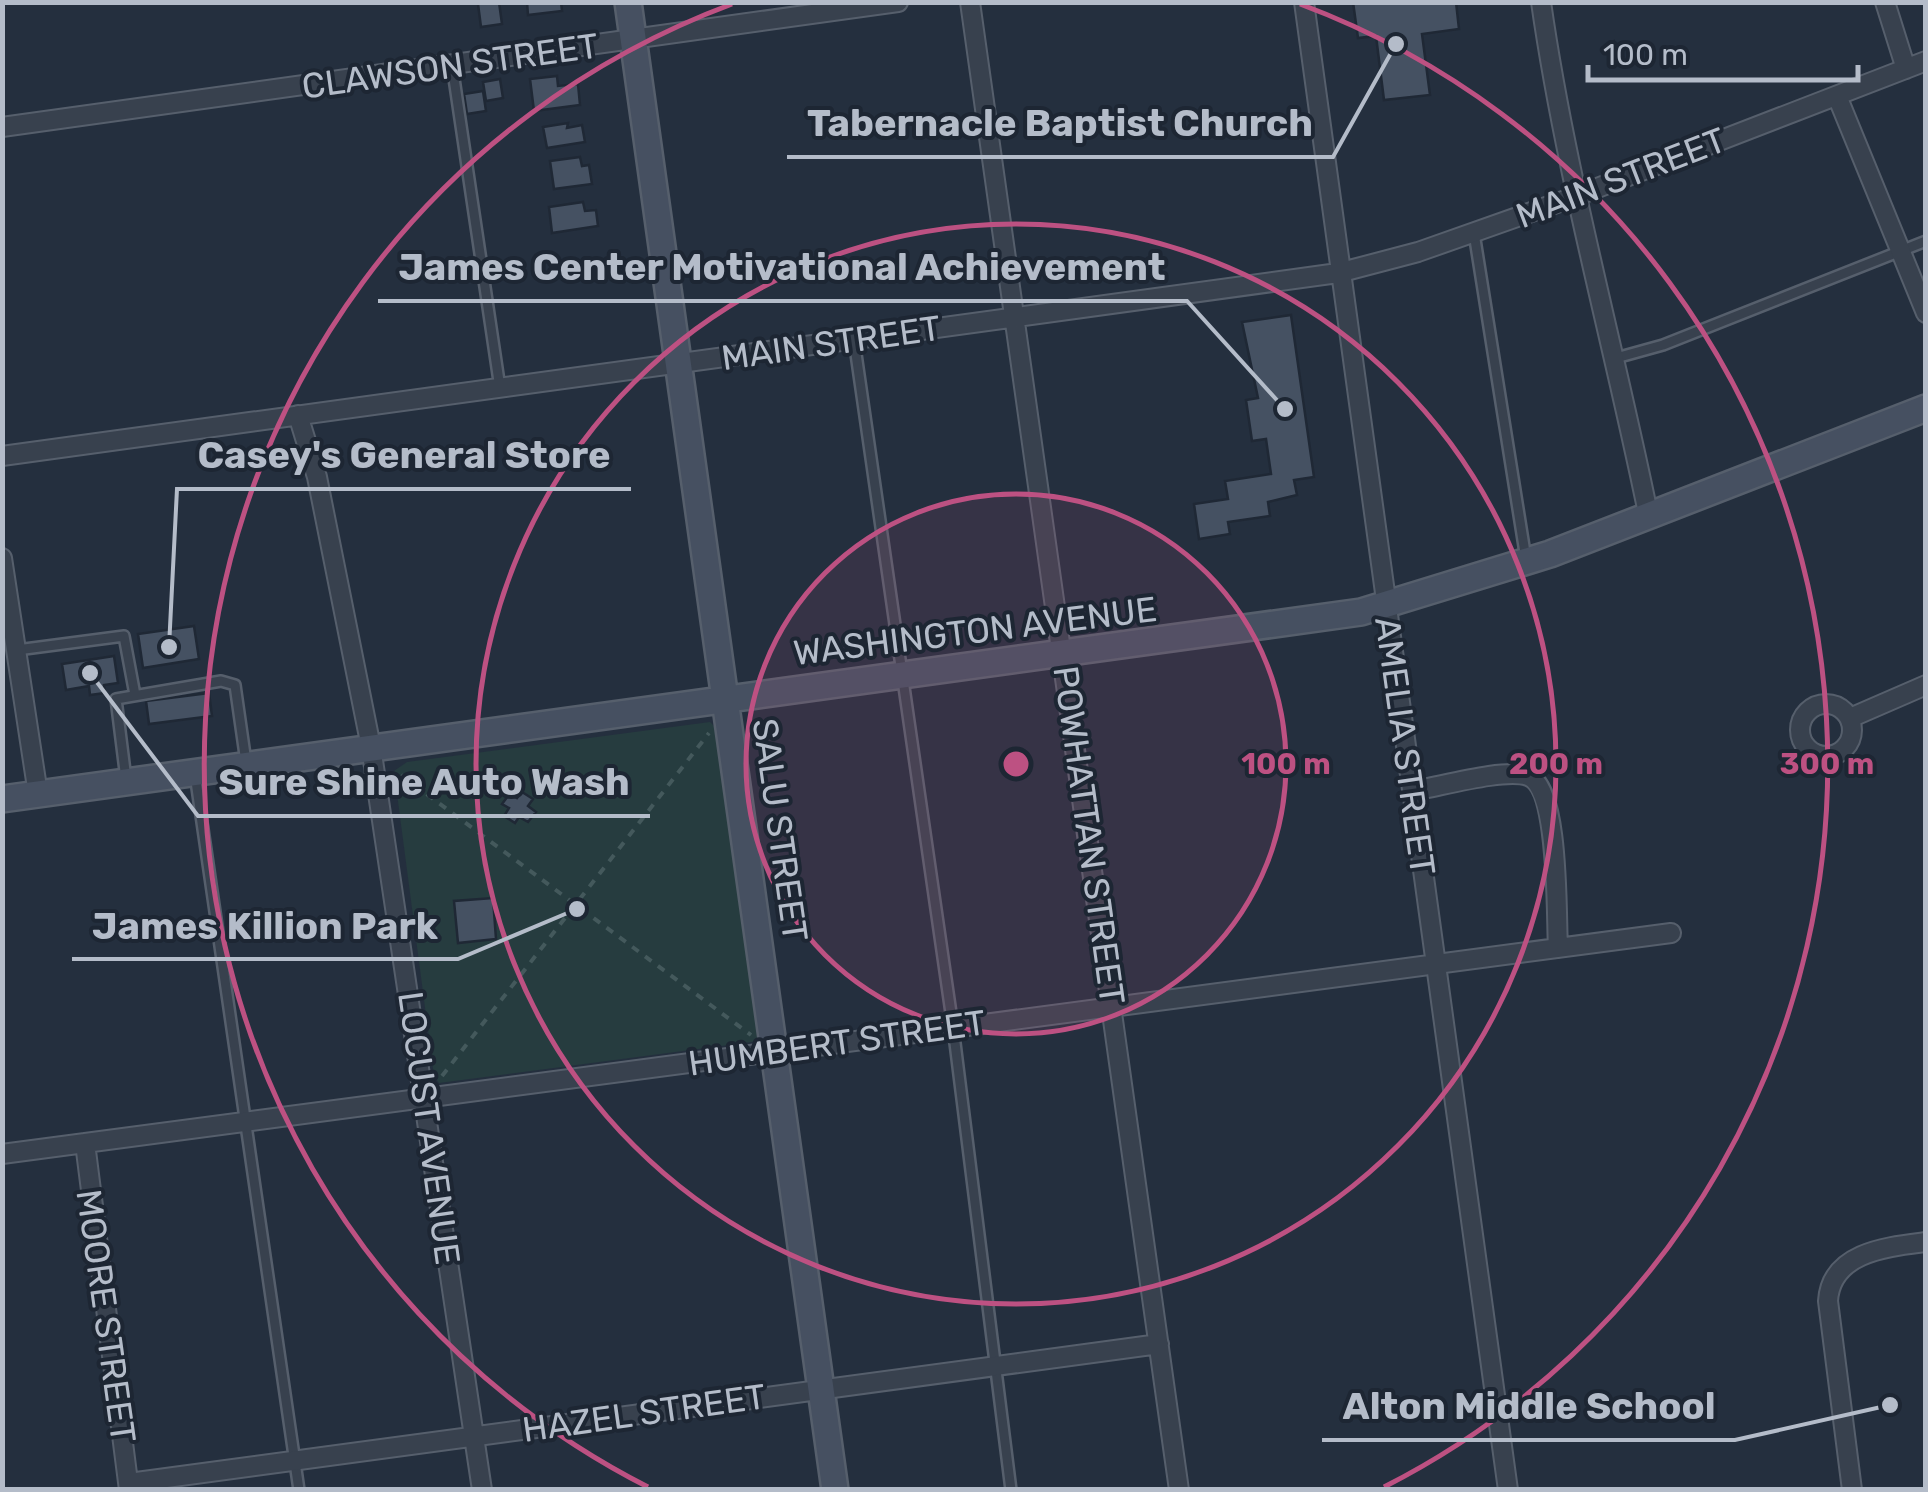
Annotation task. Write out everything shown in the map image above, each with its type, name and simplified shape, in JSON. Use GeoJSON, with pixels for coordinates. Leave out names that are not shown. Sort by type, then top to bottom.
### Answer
{"type":"FeatureCollection","features":[{"type":"Feature","properties":{"kind":"main road","name":"SALU STREET"},"geometry":{"type":"LineString","coordinates":[[628,2],[835,1490]]}},
{"type":"Feature","properties":{"kind":"main road","name":"WASHINGTON AVENUE"},"geometry":{"type":"LineString","coordinates":[[2,799],[1285,625],[1386,606],[1527,562],[1649,518],[1926,408]]}},
{"type":"Feature","properties":{"kind":"street","name":"CLAWSON STREET"},"geometry":{"type":"LineString","coordinates":[[2,127],[898,2]]}},
{"type":"Feature","properties":{"kind":"street","name":"POWHATTAN STREET"},"geometry":{"type":"LineString","coordinates":[[970,2],[1179,1490]]}},
{"type":"Feature","properties":{"kind":"street","name":"AMELIA STREET"},"geometry":{"type":"LineString","coordinates":[[1304,2],[1338,273],[1508,1490]]}},
{"type":"Feature","properties":{"kind":"street"},"geometry":{"type":"LineString","coordinates":[[1541,2],[1574,197],[1616,358],[1649,518]]}},
{"type":"Feature","properties":{"kind":"street"},"geometry":{"type":"LineString","coordinates":[[1884,2],[1906,68]]}},
{"type":"Feature","properties":{"kind":"street","name":"MAIN STREET"},"geometry":{"type":"LineString","coordinates":[[2,456],[1338,273],[1474,233],[1574,197],[1926,61]]}},
{"type":"Feature","properties":{"kind":"street"},"geometry":{"type":"LineString","coordinates":[[1837,96],[1926,312]]}},
{"type":"Feature","properties":{"kind":"street","name":"LOCUST AVENUE"},"geometry":{"type":"LineString","coordinates":[[298,415],[317,477],[371,747],[482,1490]]}},
{"type":"Feature","properties":{"kind":"street"},"geometry":{"type":"LineString","coordinates":[[2,558],[38,794]]}},
{"type":"Feature","properties":{"kind":"street"},"geometry":{"type":"LineString","coordinates":[[1850,718],[1926,685]]}},
{"type":"Feature","properties":{"kind":"street"},"geometry":{"type":"LineString","coordinates":[[1412,791],[1505,776],[1523,775],[1538,783],[1548,808],[1552,836],[1558,948]]}},
{"type":"Feature","properties":{"kind":"street","name":"HUMBERT STREET"},"geometry":{"type":"LineString","coordinates":[[2,1154],[1671,933]]}},
{"type":"Feature","properties":{"kind":"street","name":"MOORE STREET"},"geometry":{"type":"LineString","coordinates":[[84,1143],[129,1486]]}},
{"type":"Feature","properties":{"kind":"street"},"geometry":{"type":"LineString","coordinates":[[1852,1490],[1828,1301],[1835,1276],[1848,1262],[1870,1252],[1926,1242]]}},
{"type":"Feature","properties":{"kind":"street","name":"HAZEL STREET"},"geometry":{"type":"LineString","coordinates":[[129,1486],[474,1435],[1159,1344]]}},
{"type":"Feature","properties":{"kind":"lane"},"geometry":{"type":"LineString","coordinates":[[452,66],[500,388]]}},
{"type":"Feature","properties":{"kind":"lane"},"geometry":{"type":"LineString","coordinates":[[1474,233],[1527,562]]}},
{"type":"Feature","properties":{"kind":"lane"},"geometry":{"type":"LineString","coordinates":[[1616,358],[1663,345],[1782,295],[1926,242]]}},
{"type":"Feature","properties":{"kind":"lane"},"geometry":{"type":"LineString","coordinates":[[854,340],[953,1027],[1011,1490]]}},
{"type":"Feature","properties":{"kind":"lane"},"geometry":{"type":"LineString","coordinates":[[16,650],[124,636],[135,696]]}},
{"type":"Feature","properties":{"kind":"lane"},"geometry":{"type":"LineString","coordinates":[[126,781],[116,698],[221,681],[235,686],[247,764]]}},
{"type":"Feature","properties":{"kind":"lane"},"geometry":{"type":"LineString","coordinates":[[195,772],[298,1490]]}},
{"type":"Feature","properties":{"kind":"path"},"geometry":{"type":"LineString","coordinates":[[442,1076],[704,736],[717,731]]}},
{"type":"Feature","properties":{"kind":"path"},"geometry":{"type":"LineString","coordinates":[[400,775],[751,1035]]}},
{"type":"Feature","properties":{"kind":"green space"},"geometry":{"type":"Polygon","coordinates":[[[710,722],[717,729],[759,1041],[439,1083],[434,1076],[394,771],[407,762],[710,722]]]}},
{"type":"Feature","properties":{"kind":"building"},"geometry":{"type":"Polygon","coordinates":[[[499,2],[502,24],[481,27],[478,4],[499,2]]]}},
{"type":"Feature","properties":{"kind":"building"},"geometry":{"type":"Polygon","coordinates":[[[527,2],[561,2],[562,11],[528,15],[527,2]]]}},
{"type":"Feature","properties":{"kind":"building"},"geometry":{"type":"Polygon","coordinates":[[[1353,2],[1456,2],[1459,29],[1422,34],[1430,95],[1384,100],[1376,36],[1358,38],[1353,2]]]}},
{"type":"Feature","properties":{"kind":"building"},"geometry":{"type":"Polygon","coordinates":[[[557,76],[558,86],[578,84],[580,105],[534,111],[530,79],[557,76]]]}},
{"type":"Feature","properties":{"kind":"building"},"geometry":{"type":"Polygon","coordinates":[[[500,79],[503,98],[486,101],[483,82],[500,79]]]}},
{"type":"Feature","properties":{"kind":"building"},"geometry":{"type":"Polygon","coordinates":[[[483,91],[486,111],[467,114],[464,94],[483,91]]]}},
{"type":"Feature","properties":{"kind":"building"},"geometry":{"type":"Polygon","coordinates":[[[568,123],[567,128],[582,125],[585,142],[547,148],[543,127],[568,123]]]}},
{"type":"Feature","properties":{"kind":"building"},"geometry":{"type":"Polygon","coordinates":[[[580,157],[582,166],[589,165],[592,184],[554,189],[550,161],[580,157]]]}},
{"type":"Feature","properties":{"kind":"building"},"geometry":{"type":"Polygon","coordinates":[[[583,202],[585,211],[596,210],[598,226],[552,233],[549,207],[583,202]]]}},
{"type":"Feature","properties":{"kind":"building"},"geometry":{"type":"Polygon","coordinates":[[[1291,315],[1314,477],[1294,480],[1297,495],[1268,502],[1270,516],[1228,522],[1230,534],[1199,539],[1194,504],[1228,499],[1225,481],[1271,474],[1266,439],[1252,441],[1246,400],[1258,398],[1242,322],[1291,315]]]}},
{"type":"Feature","properties":{"kind":"building"},"geometry":{"type":"Polygon","coordinates":[[[194,626],[199,659],[143,668],[138,634],[194,626]]]}},
{"type":"Feature","properties":{"kind":"building"},"geometry":{"type":"Polygon","coordinates":[[[114,656],[118,683],[104,685],[105,693],[90,695],[89,686],[66,690],[62,664],[114,656]]]}},
{"type":"Feature","properties":{"kind":"building"},"geometry":{"type":"Polygon","coordinates":[[[209,693],[212,716],[149,724],[146,701],[209,693]]]}},
{"type":"Feature","properties":{"kind":"building"},"geometry":{"type":"Polygon","coordinates":[[[522,792],[533,799],[528,806],[536,812],[528,822],[519,817],[515,823],[504,816],[509,808],[502,804],[510,793],[517,798],[522,792]]]}},
{"type":"Feature","properties":{"kind":"building"},"geometry":{"type":"Polygon","coordinates":[[[493,898],[496,939],[458,943],[454,901],[493,898]]]}},
{"type":"Feature","properties":{"kind":"place","name":"Tabernacle Baptist Church"},"geometry":{"type":"Point","coordinates":[1396,44]}},
{"type":"Feature","properties":{"kind":"place","name":"James Center Motivational Achievement"},"geometry":{"type":"Point","coordinates":[1285,409]}},
{"type":"Feature","properties":{"kind":"place","name":"Casey's General Store"},"geometry":{"type":"Point","coordinates":[169,647]}},
{"type":"Feature","properties":{"kind":"place","name":"Sure Shine Auto Wash"},"geometry":{"type":"Point","coordinates":[90,673]}},
{"type":"Feature","properties":{"kind":"place","name":"James Killion Park"},"geometry":{"type":"Point","coordinates":[577,909]}},
{"type":"Feature","properties":{"kind":"place","name":"Alton Middle School"},"geometry":{"type":"Point","coordinates":[1890,1405]}}]}
